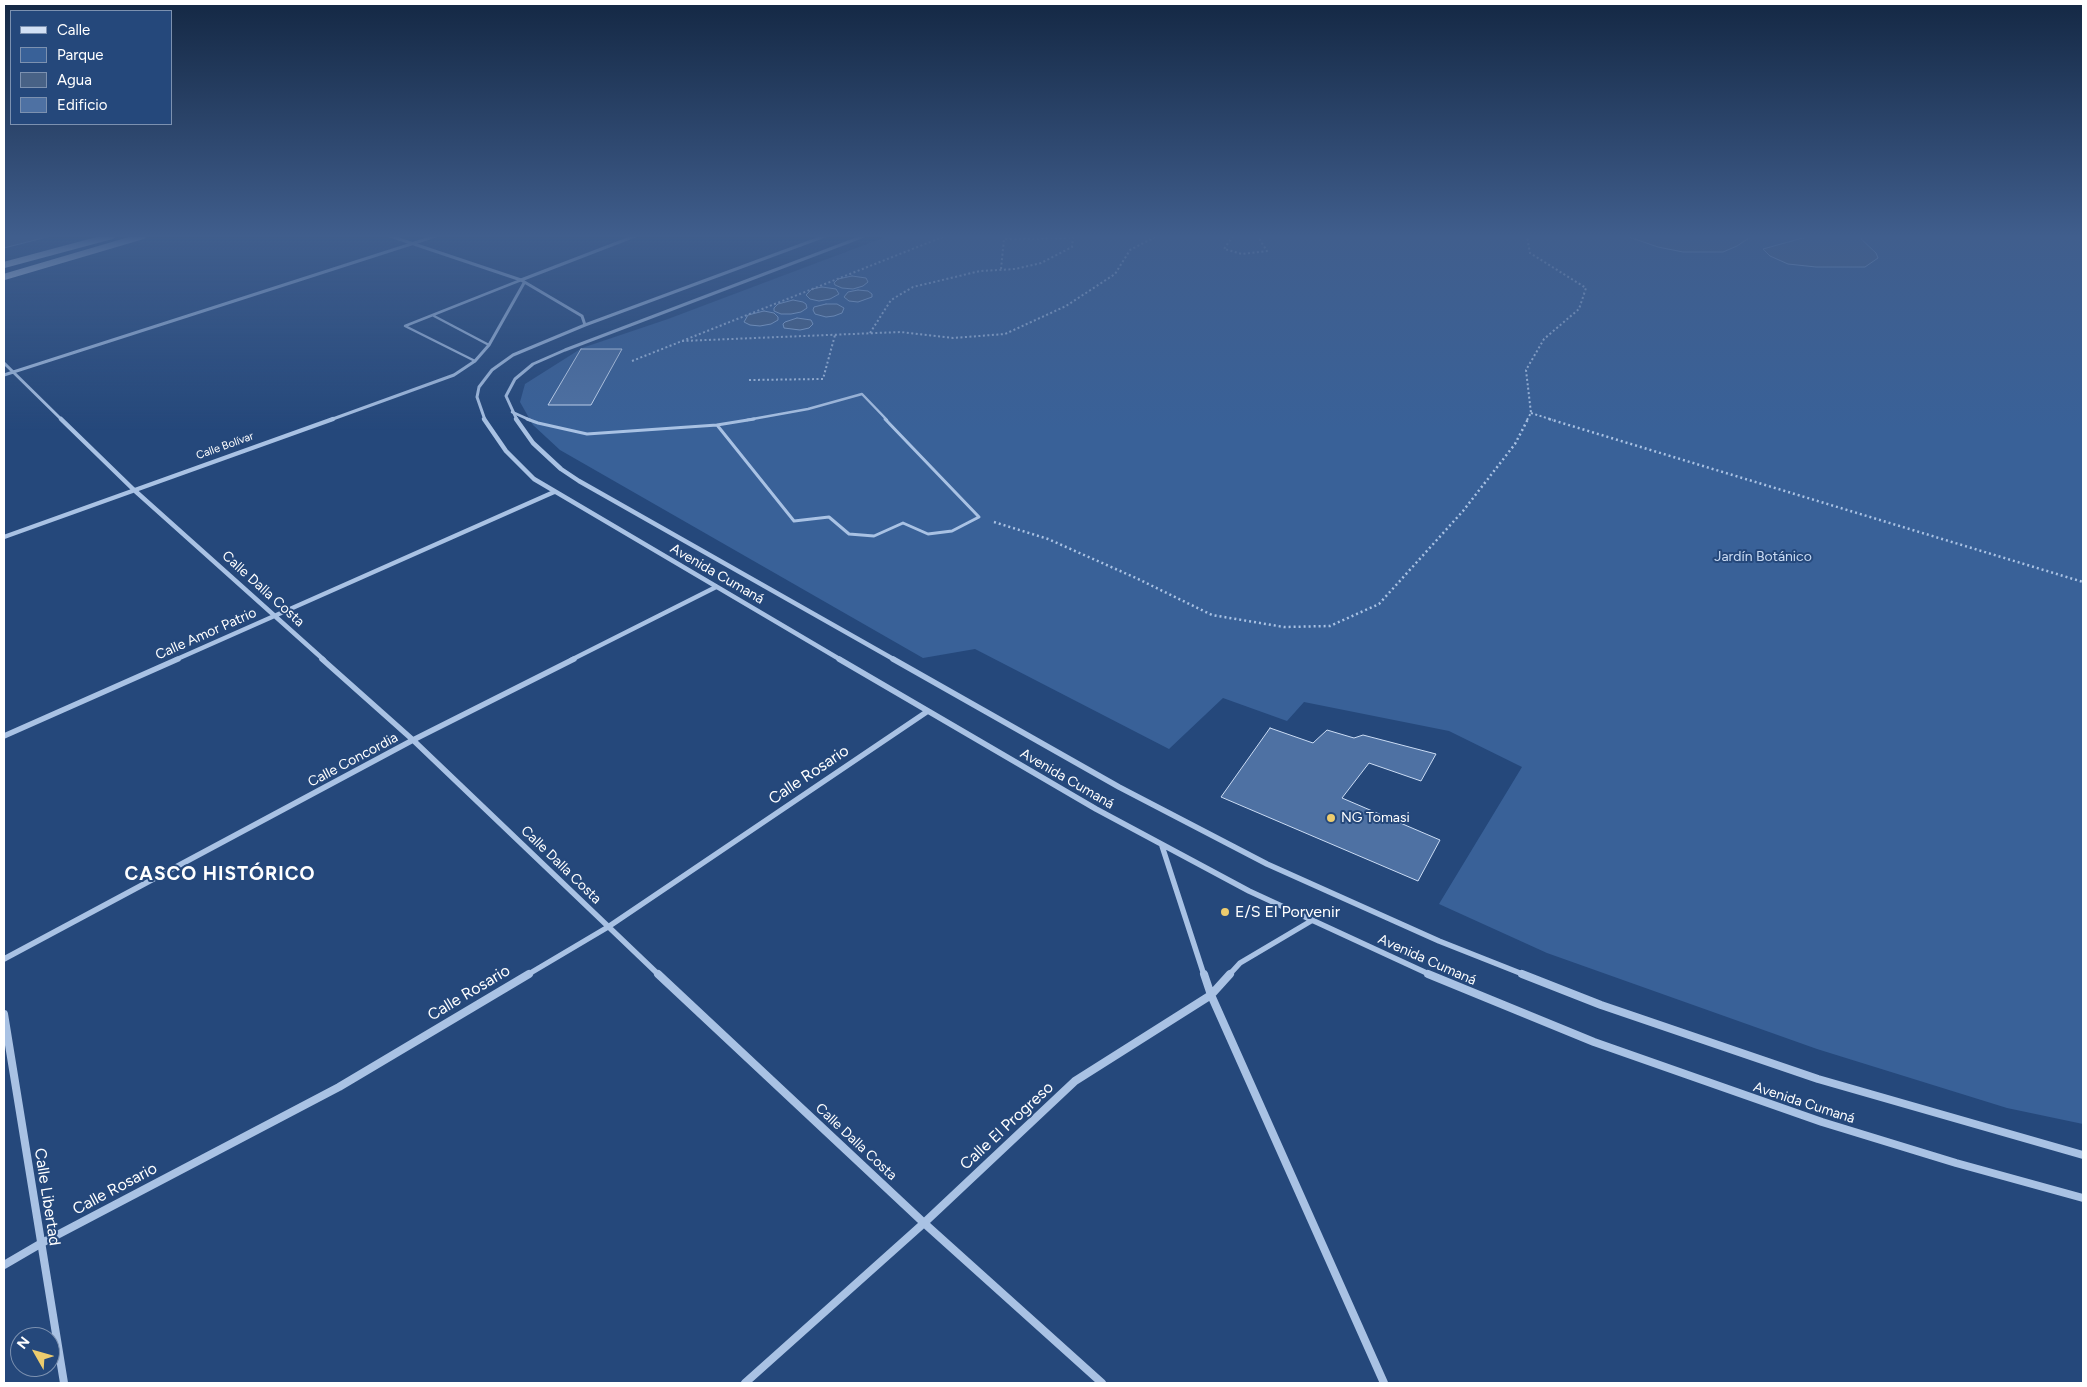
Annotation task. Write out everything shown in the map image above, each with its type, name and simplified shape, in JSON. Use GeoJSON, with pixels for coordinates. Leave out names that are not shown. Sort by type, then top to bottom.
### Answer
{"type":"FeatureCollection","features":[{"type":"Feature","properties":{"kind":"street"},"geometry":{"type":"LineString","coordinates":[[4,375],[235,301]]}},
{"type":"Feature","properties":{"kind":"street","name":"Calle Bolívar"},"geometry":{"type":"LineString","coordinates":[[4,537],[454,375],[475,361],[489,345],[513,301]]}},
{"type":"Feature","properties":{"kind":"street"},"geometry":{"type":"LineString","coordinates":[[555,301],[582,316],[585,325]]}},
{"type":"Feature","properties":{"kind":"street","name":"Avenida Cumaná"},"geometry":{"type":"LineString","coordinates":[[650,301],[528,347],[503,360],[483,379],[477,397],[484,419],[506,451],[534,479],[554,492],[1096,810],[1162,846],[1311,921],[1500,1004],[1594,1042],[1685,1075],[1831,1124],[1956,1163],[2083,1198]]}},
{"type":"Feature","properties":{"kind":"street","name":"Avenida Cumaná"},"geometry":{"type":"LineString","coordinates":[[694,301],[565,350],[542,360],[524,371],[509,388],[506,396],[512,412],[533,443],[561,469],[579,480],[1119,787],[1267,864],[1439,941],[1601,1005],[1818,1079],[2083,1155]]}},
{"type":"Feature","properties":{"kind":"street","name":"Calle Dalla Costa"},"geometry":{"type":"LineString","coordinates":[[4,363],[133,489],[413,740],[608,927],[924,1223],[1102,1383]]}},
{"type":"Feature","properties":{"kind":"street","name":"Calle Amor Patrio"},"geometry":{"type":"LineString","coordinates":[[4,736],[554,492]]}},
{"type":"Feature","properties":{"kind":"street","name":"Calle Concordia"},"geometry":{"type":"LineString","coordinates":[[4,959],[413,740],[716,587]]}},
{"type":"Feature","properties":{"kind":"street","name":"Calle Rosario"},"geometry":{"type":"LineString","coordinates":[[4,1265],[40,1244],[339,1087],[608,927],[928,711]]}},
{"type":"Feature","properties":{"kind":"street"},"geometry":{"type":"LineString","coordinates":[[1162,846],[1211,995],[1384,1383]]}},
{"type":"Feature","properties":{"kind":"street","name":"Calle El Progreso"},"geometry":{"type":"LineString","coordinates":[[745,1383],[924,1223],[1075,1081],[1211,995],[1240,963],[1311,921]]}},
{"type":"Feature","properties":{"kind":"street","name":"Calle Libertad"},"geometry":{"type":"LineString","coordinates":[[4,1014],[64,1383]]}},
{"type":"Feature","properties":{"kind":"lane"},"geometry":{"type":"LineString","coordinates":[[474,301],[404,326],[475,361]]}},
{"type":"Feature","properties":{"kind":"lane"},"geometry":{"type":"LineString","coordinates":[[434,316],[489,345]]}},
{"type":"Feature","properties":{"kind":"lane"},"geometry":{"type":"LineString","coordinates":[[512,412],[538,423],[587,434],[717,425],[808,409],[862,394],[979,517],[952,531],[928,534],[903,524],[874,536],[849,534],[829,517],[794,521],[717,425]]}},
{"type":"Feature","properties":{"kind":"path"},"geometry":{"type":"LineString","coordinates":[[632,361],[783,301]]}},
{"type":"Feature","properties":{"kind":"path"},"geometry":{"type":"LineString","coordinates":[[869,333],[891,301]]}},
{"type":"Feature","properties":{"kind":"path"},"geometry":{"type":"LineString","coordinates":[[682,341],[901,332],[953,338],[1005,334],[1074,301]]}},
{"type":"Feature","properties":{"kind":"path"},"geometry":{"type":"LineString","coordinates":[[979,517],[1048,539],[1136,578],[1212,615],[1284,627],[1330,626],[1379,604],[1463,511],[1515,444],[1531,413],[1526,370],[1544,339],[1579,309],[1582,301]]}},
{"type":"Feature","properties":{"kind":"path"},"geometry":{"type":"LineString","coordinates":[[749,380],[823,379],[835,335]]}},
{"type":"Feature","properties":{"kind":"path"},"geometry":{"type":"LineString","coordinates":[[1531,413],[2083,582]]}},
{"type":"Feature","properties":{"kind":"green space","name":"Jardín Botánico"},"geometry":{"type":"Polygon","coordinates":[[[716,301],[2083,301],[2083,1124],[2007,1108],[1817,1049],[1547,953],[1439,904],[1522,767],[1449,731],[1304,702],[1287,721],[1223,698],[1169,749],[975,649],[923,658],[560,450],[533,425],[520,402],[525,384],[582,348],[716,301]]]}},
{"type":"Feature","properties":{"kind":"water"},"geometry":{"type":"Polygon","coordinates":[[[797,301],[806,304],[807,308],[801,312],[781,314],[774,311],[778,304],[797,301]]]}},
{"type":"Feature","properties":{"kind":"water"},"geometry":{"type":"Polygon","coordinates":[[[837,304],[844,308],[842,313],[834,316],[826,317],[815,314],[814,307],[837,304]]]}},
{"type":"Feature","properties":{"kind":"water"},"geometry":{"type":"Polygon","coordinates":[[[764,311],[774,313],[778,320],[771,324],[760,326],[744,322],[748,315],[764,311]]]}},
{"type":"Feature","properties":{"kind":"water"},"geometry":{"type":"Polygon","coordinates":[[[797,318],[811,320],[813,324],[809,328],[800,330],[784,328],[783,324],[785,322],[797,318]]]}},
{"type":"Feature","properties":{"kind":"building"},"geometry":{"type":"Polygon","coordinates":[[[581,349],[622,349],[591,405],[548,405],[581,349]]]}},
{"type":"Feature","properties":{"kind":"building","name":"NG Tomasi"},"geometry":{"type":"Polygon","coordinates":[[[1270,728],[1313,743],[1327,730],[1354,738],[1363,735],[1436,754],[1421,781],[1369,763],[1342,798],[1440,840],[1418,881],[1221,797],[1270,728]]]}},
{"type":"Feature","properties":{"kind":"place","name":"NG Tomasi"},"geometry":{"type":"Point","coordinates":[1331,818]}},
{"type":"Feature","properties":{"kind":"place","name":"E/S El Porvenir"},"geometry":{"type":"Point","coordinates":[1225,912]}},
{"type":"Feature","properties":{"kind":"district","name":"CASCO HISTÓRICO"},"geometry":{"type":"Point","coordinates":[220,874]}}]}
